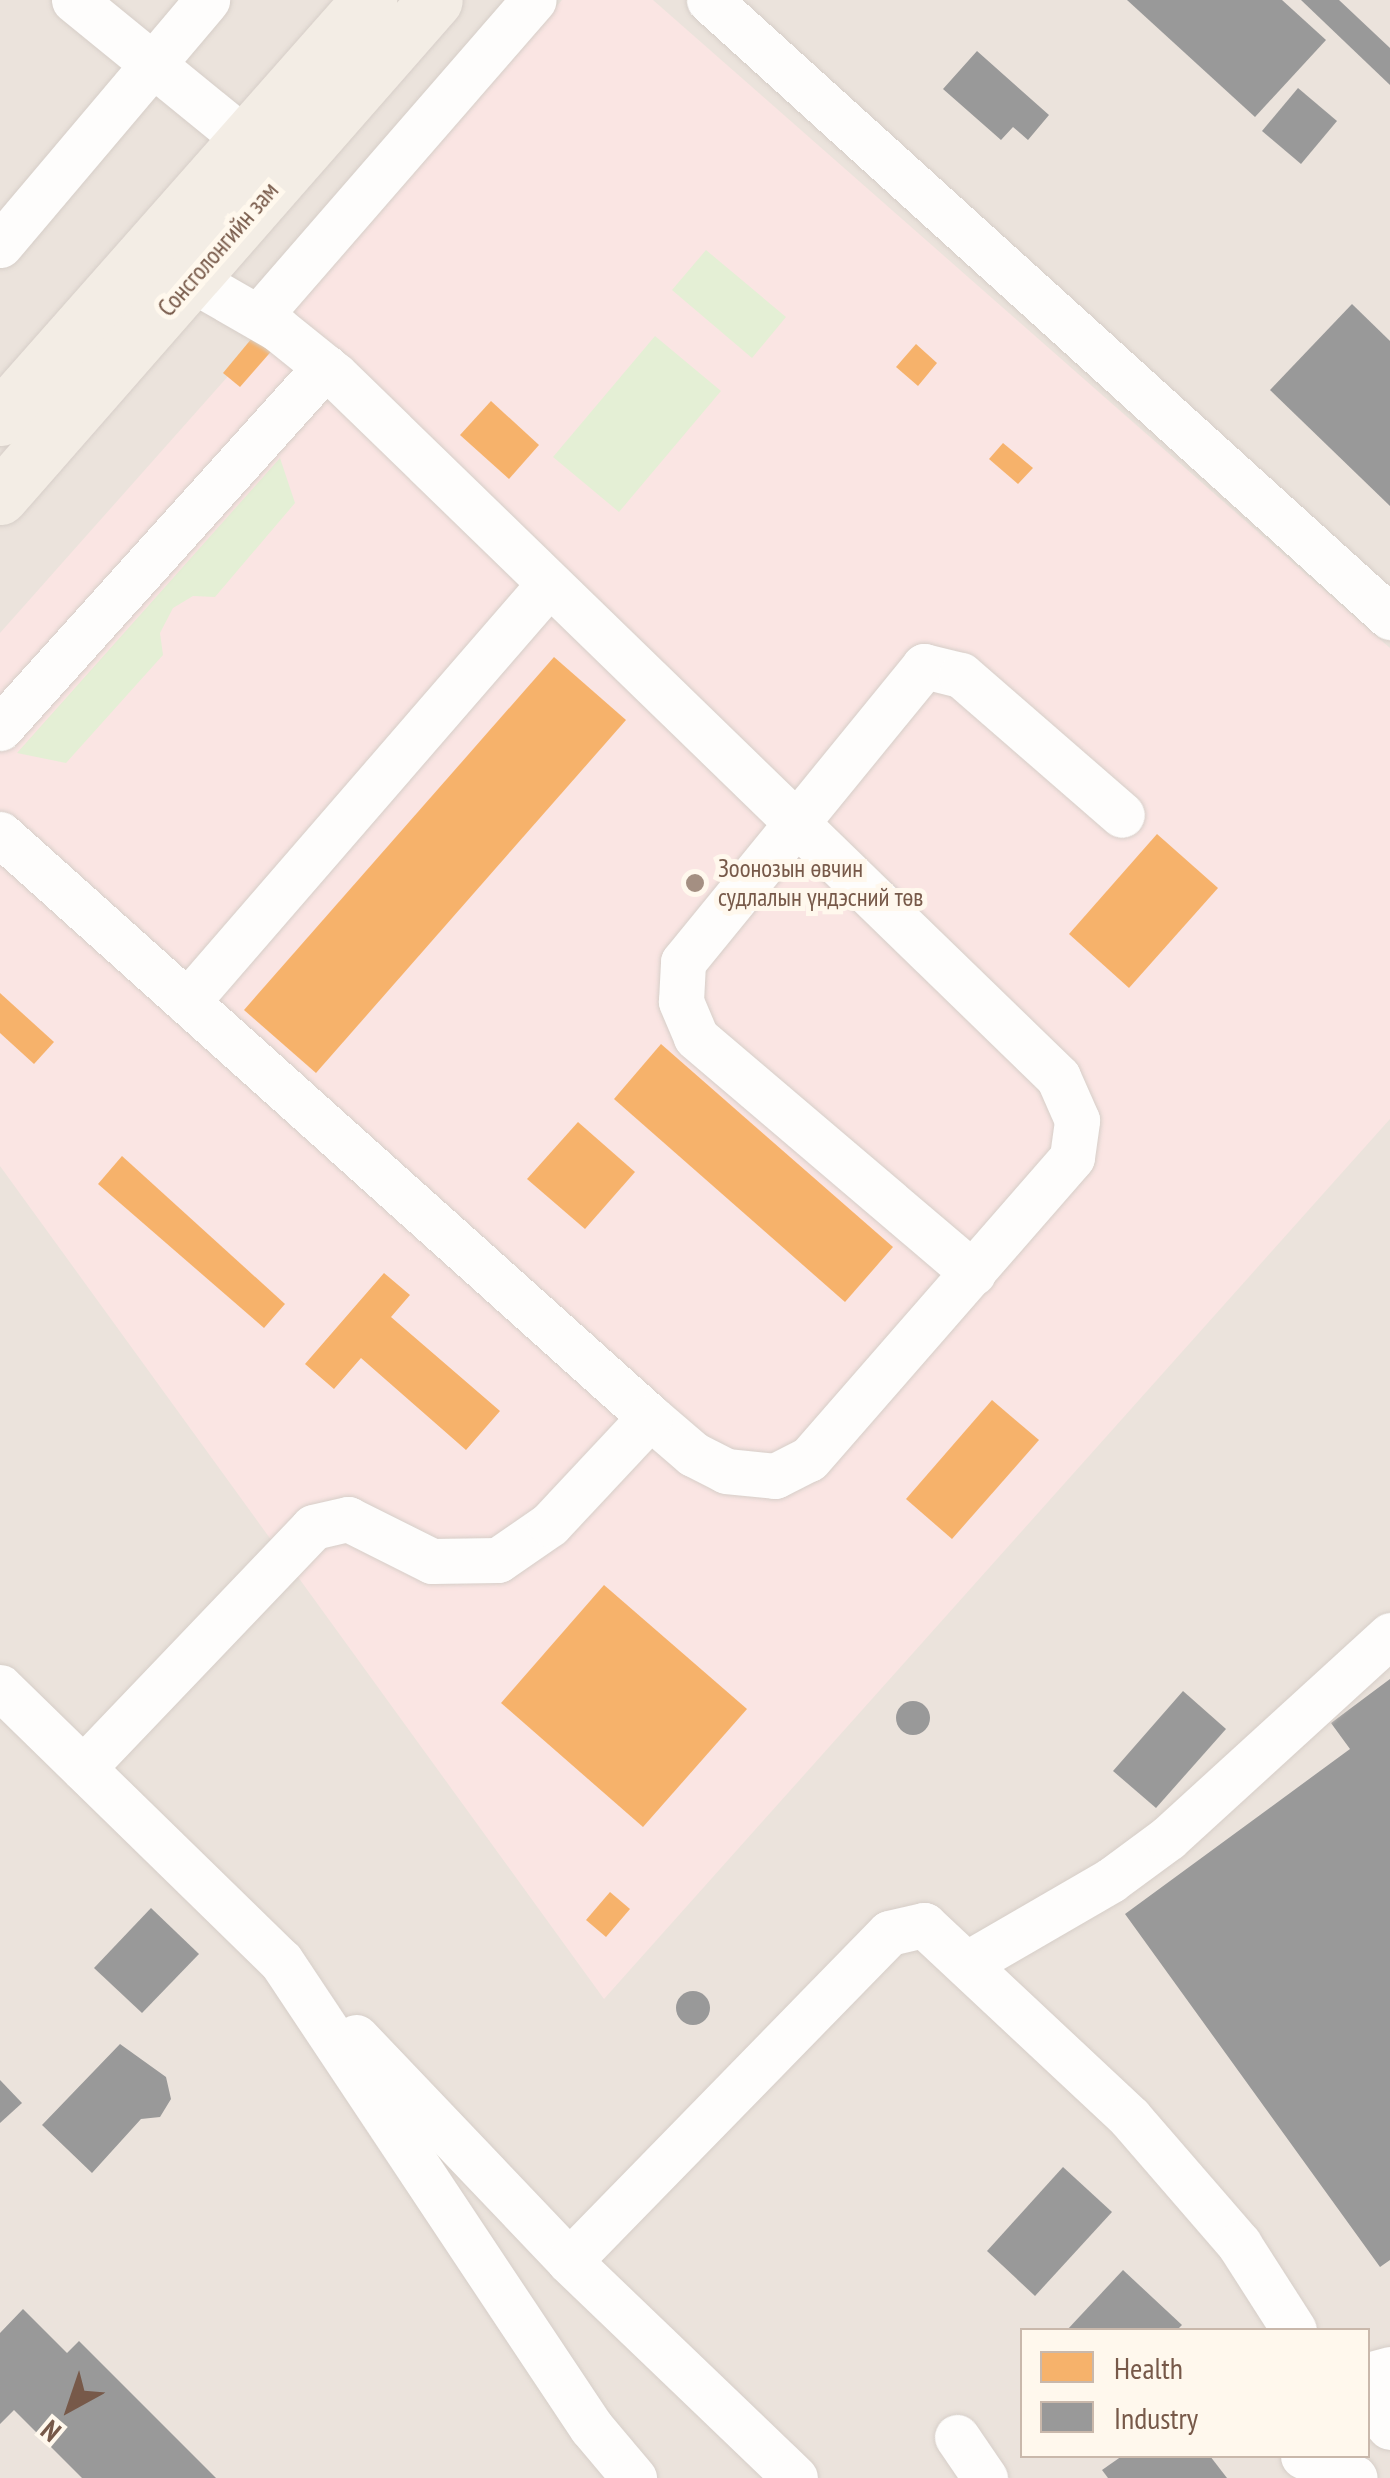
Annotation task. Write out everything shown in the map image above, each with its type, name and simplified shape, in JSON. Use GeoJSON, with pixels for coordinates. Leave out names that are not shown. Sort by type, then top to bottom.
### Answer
{"type":"FeatureCollection","features":[{"type":"Feature","properties":{"kind":"main road","name":"Сонсголонгийн зам"},"geometry":{"type":"LineString","coordinates":[[0,418],[369,0]]}},
{"type":"Feature","properties":{"kind":"main road","name":"Сонсголонгийн зам"},"geometry":{"type":"LineString","coordinates":[[0,498],[435,0]]}},
{"type":"Feature","properties":{"kind":"street"},"geometry":{"type":"LineString","coordinates":[[74,0],[154,60],[247,140]]}},
{"type":"Feature","properties":{"kind":"street"},"geometry":{"type":"LineString","coordinates":[[0,244],[207,0]]}},
{"type":"Feature","properties":{"kind":"street"},"geometry":{"type":"LineString","coordinates":[[258,317],[534,0]]}},
{"type":"Feature","properties":{"kind":"street"},"geometry":{"type":"LineString","coordinates":[[709,0],[1390,617]]}},
{"type":"Feature","properties":{"kind":"street"},"geometry":{"type":"LineString","coordinates":[[0,834],[650,1418],[693,1454],[726,1471],[766,1477],[797,1468],[1065,1169],[1078,1133],[1075,1108],[1058,1078],[325,367],[258,317],[191,279]]}},
{"type":"Feature","properties":{"kind":"street"},"geometry":{"type":"LineString","coordinates":[[0,728],[325,367]]}},
{"type":"Feature","properties":{"kind":"street"},"geometry":{"type":"LineString","coordinates":[[186,1002],[550,584]]}},
{"type":"Feature","properties":{"kind":"street"},"geometry":{"type":"LineString","coordinates":[[973,1273],[720,1060],[684,1014],[680,979],[687,955],[914,672],[930,665],[961,676],[1122,815]]}},
{"type":"Feature","properties":{"kind":"street"},"geometry":{"type":"LineString","coordinates":[[83,1768],[313,1527],[348,1519],[432,1562],[498,1560],[550,1524],[650,1418]]}},
{"type":"Feature","properties":{"kind":"street"},"geometry":{"type":"LineString","coordinates":[[968,1963],[1111,1880],[1168,1838],[1390,1635]]}},
{"type":"Feature","properties":{"kind":"street"},"geometry":{"type":"LineString","coordinates":[[0,1687],[281,1961],[569,2261],[795,2478]]}},
{"type":"Feature","properties":{"kind":"street"},"geometry":{"type":"LineString","coordinates":[[569,2261],[889,1933],[924,1926],[1130,2118],[1240,2244],[1284,2324]]}},
{"type":"Feature","properties":{"kind":"street"},"geometry":{"type":"LineString","coordinates":[[281,1961],[615,2474]]}},
{"type":"Feature","properties":{"kind":"street"},"geometry":{"type":"LineString","coordinates":[[1370,2404],[1390,2428]]}},
{"type":"Feature","properties":{"kind":"street"},"geometry":{"type":"LineString","coordinates":[[957,2437],[985,2478]]}},
{"type":"Feature","properties":{"kind":"street"},"geometry":{"type":"LineString","coordinates":[[1308,2458],[1355,2478]]}},
{"type":"Feature","properties":{"kind":"shaded area"},"geometry":{"type":"Polygon","coordinates":[[[0,0],[1390,0],[1390,2478],[0,2478],[0,0]]]}},
{"type":"Feature","properties":{"kind":"shaded area","name":"Зоонозын өвчин судлалын үндэсний төв"},"geometry":{"type":"Polygon","coordinates":[[[562,0],[653,0],[1390,648],[1390,1119],[604,1999],[0,1166],[0,633],[562,0]]]}},
{"type":"Feature","properties":{"kind":"green space"},"geometry":{"type":"Polygon","coordinates":[[[706,250],[786,317],[752,358],[672,290],[706,250]]]}},
{"type":"Feature","properties":{"kind":"green space"},"geometry":{"type":"Polygon","coordinates":[[[655,336],[721,391],[619,512],[553,457],[655,336]]]}},
{"type":"Feature","properties":{"kind":"green space"},"geometry":{"type":"Polygon","coordinates":[[[280,458],[295,503],[215,597],[193,596],[173,608],[160,633],[163,655],[66,763],[17,753],[280,458]]]}},
{"type":"Feature","properties":{"kind":"building: Health"},"geometry":{"type":"Polygon","coordinates":[[[257,332],[275,347],[240,387],[223,373],[257,332]]]}},
{"type":"Feature","properties":{"kind":"building: Health"},"geometry":{"type":"Polygon","coordinates":[[[916,344],[937,363],[918,386],[896,367],[916,344]]]}},
{"type":"Feature","properties":{"kind":"building: Health"},"geometry":{"type":"Polygon","coordinates":[[[491,401],[539,445],[509,479],[460,435],[491,401]]]}},
{"type":"Feature","properties":{"kind":"building: Health"},"geometry":{"type":"Polygon","coordinates":[[[1003,443],[1033,468],[1018,484],[989,459],[1003,443]]]}},
{"type":"Feature","properties":{"kind":"building: Health"},"geometry":{"type":"Polygon","coordinates":[[[554,657],[626,720],[316,1073],[244,1010],[554,657]]]}},
{"type":"Feature","properties":{"kind":"building: Health"},"geometry":{"type":"Polygon","coordinates":[[[1157,834],[1218,888],[1129,988],[1069,934],[1157,834]]]}},
{"type":"Feature","properties":{"kind":"building: Health"},"geometry":{"type":"Polygon","coordinates":[[[0,993],[54,1042],[34,1064],[0,1033],[0,993]]]}},
{"type":"Feature","properties":{"kind":"building: Health"},"geometry":{"type":"Polygon","coordinates":[[[661,1044],[893,1247],[845,1302],[614,1099],[661,1044]]]}},
{"type":"Feature","properties":{"kind":"building: Health"},"geometry":{"type":"Polygon","coordinates":[[[578,1122],[635,1172],[585,1229],[527,1179],[578,1122]]]}},
{"type":"Feature","properties":{"kind":"building: Health"},"geometry":{"type":"Polygon","coordinates":[[[122,1156],[285,1304],[264,1328],[98,1184],[122,1156]]]}},
{"type":"Feature","properties":{"kind":"building: Health"},"geometry":{"type":"Polygon","coordinates":[[[384,1273],[410,1295],[391,1317],[500,1411],[466,1450],[361,1358],[334,1389],[305,1364],[384,1273]]]}},
{"type":"Feature","properties":{"kind":"building: Health"},"geometry":{"type":"Polygon","coordinates":[[[992,1400],[1039,1440],[952,1539],[906,1499],[992,1400]]]}},
{"type":"Feature","properties":{"kind":"building: Health"},"geometry":{"type":"Polygon","coordinates":[[[604,1585],[747,1709],[643,1827],[501,1703],[604,1585]]]}},
{"type":"Feature","properties":{"kind":"building: Health"},"geometry":{"type":"Polygon","coordinates":[[[610,1892],[630,1909],[606,1937],[586,1920],[610,1892]]]}},
{"type":"Feature","properties":{"kind":"building: Industry"},"geometry":{"type":"Polygon","coordinates":[[[1127,0],[1282,0],[1326,40],[1255,117],[1127,0]]]}},
{"type":"Feature","properties":{"kind":"building: Industry"},"geometry":{"type":"Polygon","coordinates":[[[1301,0],[1339,0],[1390,48],[1390,85],[1301,0]]]}},
{"type":"Feature","properties":{"kind":"building: Industry"},"geometry":{"type":"Polygon","coordinates":[[[977,51],[1049,115],[1028,140],[1013,127],[1001,140],[943,89],[977,51]]]}},
{"type":"Feature","properties":{"kind":"building: Industry"},"geometry":{"type":"Polygon","coordinates":[[[1298,88],[1337,121],[1301,164],[1262,131],[1298,88]]]}},
{"type":"Feature","properties":{"kind":"building: Industry"},"geometry":{"type":"Polygon","coordinates":[[[1352,304],[1390,341],[1390,506],[1270,390],[1352,304]]]}},
{"type":"Feature","properties":{"kind":"building: Industry"},"geometry":{"type":"Polygon","coordinates":[[[1390,1679],[1390,2260],[1380,2267],[1125,1914],[1350,1749],[1331,1723],[1390,1679]]]}},
{"type":"Feature","properties":{"kind":"building: Industry"},"geometry":{"type":"Polygon","coordinates":[[[1183,1691],[1226,1729],[1156,1808],[1113,1771],[1183,1691]]]}},
{"type":"Feature","properties":{"kind":"building: Industry"},"geometry":{"type":"Polygon","coordinates":[[[913,1701],[925,1706],[930,1718],[925,1730],[913,1735],[901,1730],[896,1718],[901,1706],[913,1701]]]}},
{"type":"Feature","properties":{"kind":"building: Industry"},"geometry":{"type":"Polygon","coordinates":[[[151,1908],[199,1954],[142,2013],[94,1968],[151,1908]]]}},
{"type":"Feature","properties":{"kind":"building: Industry"},"geometry":{"type":"Polygon","coordinates":[[[693,1991],[705,1996],[710,2008],[705,2020],[693,2025],[681,2020],[676,2008],[681,1996],[693,1991]]]}},
{"type":"Feature","properties":{"kind":"building: Industry"},"geometry":{"type":"Polygon","coordinates":[[[120,2044],[166,2077],[171,2099],[160,2117],[141,2119],[92,2173],[42,2125],[120,2044]]]}},
{"type":"Feature","properties":{"kind":"building: Industry"},"geometry":{"type":"Polygon","coordinates":[[[0,2080],[22,2103],[0,2123],[0,2080]]]}},
{"type":"Feature","properties":{"kind":"building: Industry"},"geometry":{"type":"Polygon","coordinates":[[[1063,2167],[1112,2212],[1035,2296],[987,2251],[1063,2167]]]}},
{"type":"Feature","properties":{"kind":"building: Industry"},"geometry":{"type":"Polygon","coordinates":[[[1123,2270],[1182,2325],[1179,2328],[1069,2328],[1123,2270]]]}},
{"type":"Feature","properties":{"kind":"building: Industry"},"geometry":{"type":"Polygon","coordinates":[[[23,2309],[67,2353],[79,2341],[216,2478],[82,2478],[14,2410],[0,2424],[0,2333],[23,2309]]]}},
{"type":"Feature","properties":{"kind":"building: Industry"},"geometry":{"type":"Polygon","coordinates":[[[1119,2458],[1212,2458],[1227,2478],[1108,2478],[1102,2470],[1119,2458]]]}},
{"type":"Feature","properties":{"kind":"place","name":"Зоонозын өвчин судлалын үндэсний төв"},"geometry":{"type":"Point","coordinates":[695,883]}}]}
